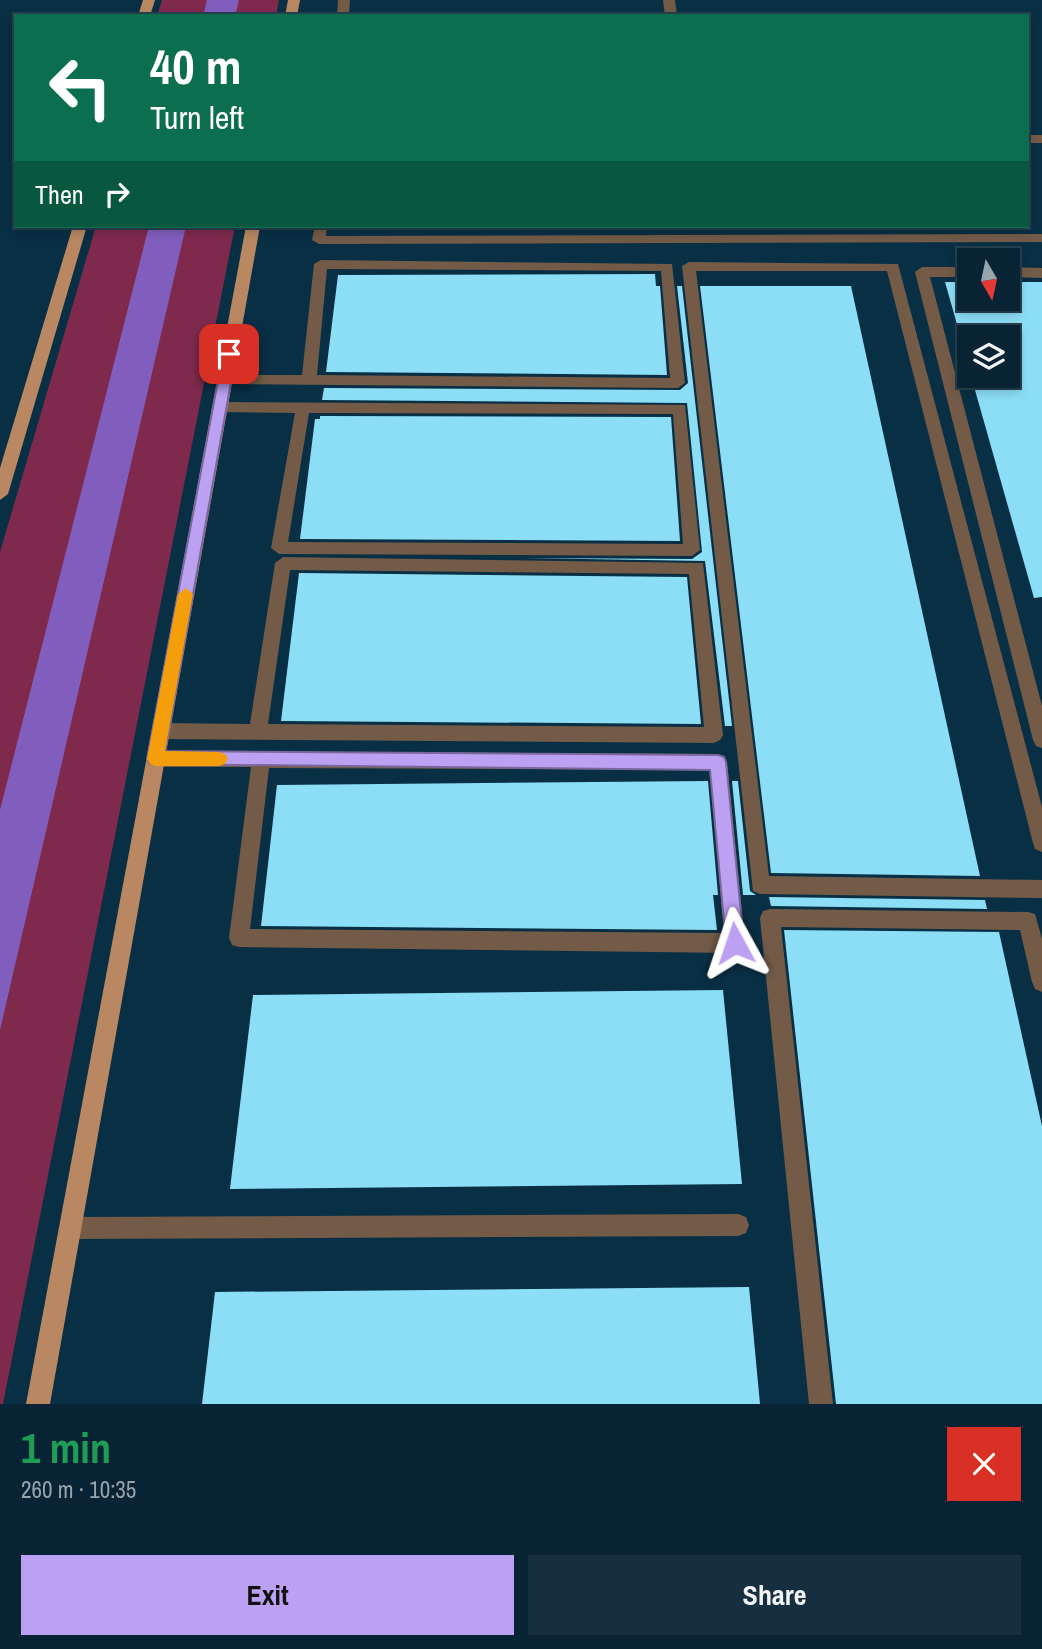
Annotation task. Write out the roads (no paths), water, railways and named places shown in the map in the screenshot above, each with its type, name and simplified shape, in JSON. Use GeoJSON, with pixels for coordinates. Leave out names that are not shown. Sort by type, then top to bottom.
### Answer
{"type":"FeatureCollection","features":[{"type":"Feature","properties":{"kind":"main road"},"geometry":{"type":"LineString","coordinates":[[0,494],[5,464],[79,228]]}},
{"type":"Feature","properties":{"kind":"main road"},"geometry":{"type":"LineString","coordinates":[[38,1404],[253,228]]}},
{"type":"Feature","properties":{"kind":"lane"},"geometry":{"type":"LineString","coordinates":[[321,228],[319,240],[679,232],[1042,238]]}},
{"type":"Feature","properties":{"kind":"lane"},"geometry":{"type":"LineString","coordinates":[[225,380],[309,381],[678,383],[667,267],[321,264],[309,381]]}},
{"type":"Feature","properties":{"kind":"lane"},"geometry":{"type":"LineString","coordinates":[[1042,843],[893,267],[689,266],[760,885],[1042,889]]}},
{"type":"Feature","properties":{"kind":"lane"},"geometry":{"type":"LineString","coordinates":[[957,272],[922,272],[1042,740]]}},
{"type":"Feature","properties":{"kind":"lane"},"geometry":{"type":"LineString","coordinates":[[1020,272],[1042,272]]}},
{"type":"Feature","properties":{"kind":"lane"},"geometry":{"type":"LineString","coordinates":[[220,407],[303,407],[680,409],[692,550],[279,548],[303,407]]}},
{"type":"Feature","properties":{"kind":"lane"},"geometry":{"type":"LineString","coordinates":[[161,731],[258,732],[714,735],[697,568],[283,562],[258,732]]}},
{"type":"Feature","properties":{"kind":"lane"},"geometry":{"type":"LineString","coordinates":[[155,759],[261,759],[718,762],[735,943],[239,938],[261,759]]}},
{"type":"Feature","properties":{"kind":"lane"},"geometry":{"type":"LineString","coordinates":[[821,1404],[769,918],[1028,921],[1042,982]]}},
{"type":"Feature","properties":{"kind":"lane"},"geometry":{"type":"LineString","coordinates":[[70,1228],[738,1226]]}}]}
